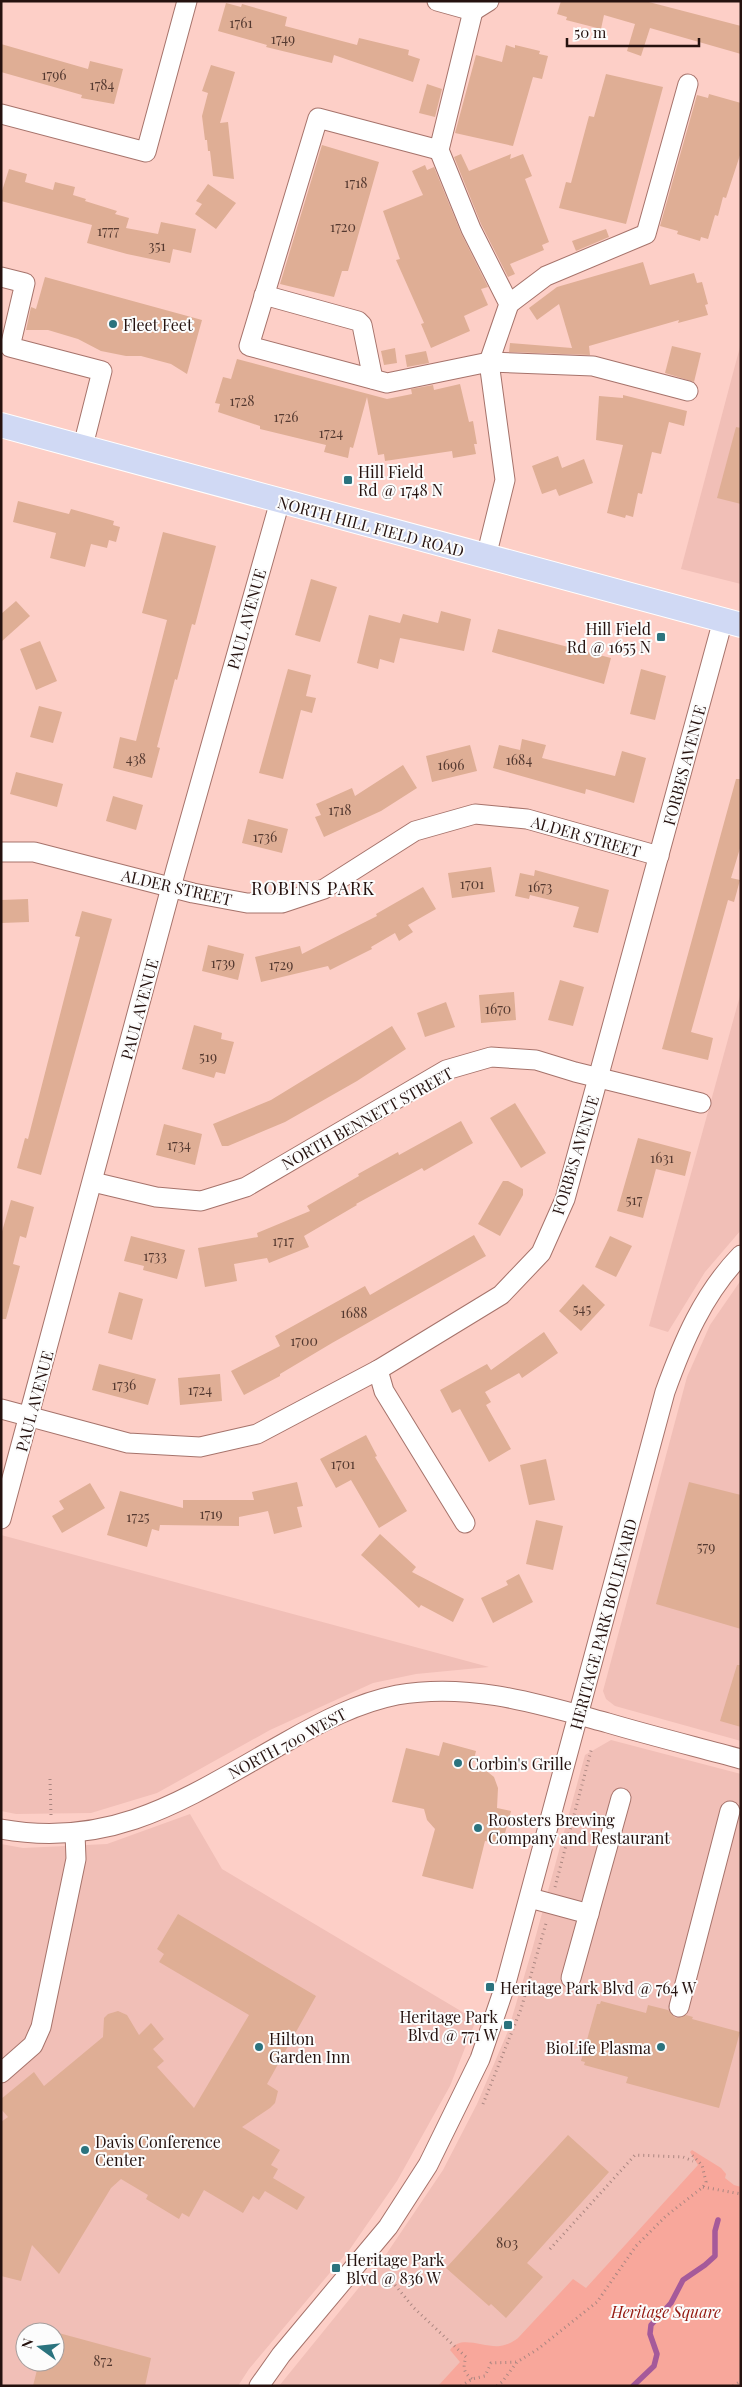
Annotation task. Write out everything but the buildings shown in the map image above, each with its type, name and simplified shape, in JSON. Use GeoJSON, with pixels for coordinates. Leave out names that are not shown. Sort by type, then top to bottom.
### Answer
{"type":"FeatureCollection","features":[{"type":"Feature","properties":{"kind":"main road","name":"NORTH HILL FIELD ROAD"},"geometry":{"type":"LineString","coordinates":[[1,425],[732,623]]}},
{"type":"Feature","properties":{"kind":"street"},"geometry":{"type":"LineString","coordinates":[[1,114],[146,152],[187,1]]}},
{"type":"Feature","properties":{"kind":"street"},"geometry":{"type":"LineString","coordinates":[[437,1],[481,6],[439,150],[471,229],[509,304]]}},
{"type":"Feature","properties":{"kind":"street"},"geometry":{"type":"LineString","coordinates":[[486,556],[505,480],[489,362],[509,304],[546,276],[646,234],[688,84]]}},
{"type":"Feature","properties":{"kind":"street"},"geometry":{"type":"LineString","coordinates":[[439,150],[318,118],[249,346],[387,382],[489,362],[593,366],[688,391]]}},
{"type":"Feature","properties":{"kind":"street"},"geometry":{"type":"LineString","coordinates":[[1,277],[25,283],[10,347],[102,370],[83,446]]}},
{"type":"Feature","properties":{"kind":"street"},"geometry":{"type":"LineString","coordinates":[[264,295],[358,321],[362,325],[373,379]]}},
{"type":"Feature","properties":{"kind":"street","name":"PAUL AVENUE"},"geometry":{"type":"LineString","coordinates":[[1,1519],[171,887],[280,501]]}},
{"type":"Feature","properties":{"kind":"street","name":"FORBES AVENUE"},"geometry":{"type":"LineString","coordinates":[[1,1409],[128,1443],[200,1447],[257,1434],[378,1370],[501,1295],[542,1253],[565,1199],[659,856],[732,623]]}},
{"type":"Feature","properties":{"kind":"street","name":"ALDER STREET"},"geometry":{"type":"LineString","coordinates":[[1,852],[34,852],[193,893],[247,903],[282,903],[324,888],[415,831],[475,814],[527,819],[659,856]]}},
{"type":"Feature","properties":{"kind":"street","name":"NORTH BENNETT STREET"},"geometry":{"type":"LineString","coordinates":[[93,1182],[156,1197],[201,1201],[246,1187],[446,1070],[491,1057],[536,1060],[576,1072],[701,1103]]}},
{"type":"Feature","properties":{"kind":"street","name":"HERITAGE PARK BOULEVARD"},"geometry":{"type":"LineString","coordinates":[[259,2386],[280,2355],[388,2227],[428,2165],[480,2059],[506,1983],[530,1898],[665,1392],[683,1342],[703,1304],[727,1269],[741,1255]]}},
{"type":"Feature","properties":{"kind":"street"},"geometry":{"type":"LineString","coordinates":[[378,1370],[384,1391],[465,1524]]}},
{"type":"Feature","properties":{"kind":"street","name":"NORTH 700 WEST"},"geometry":{"type":"LineString","coordinates":[[1,1829],[41,1834],[75,1833],[116,1826],[164,1810],[325,1720],[356,1707],[389,1697],[438,1690],[490,1693],[741,1759]]}},
{"type":"Feature","properties":{"kind":"street"},"geometry":{"type":"LineString","coordinates":[[571,1978],[621,1798]]}},
{"type":"Feature","properties":{"kind":"street"},"geometry":{"type":"LineString","coordinates":[[679,2007],[730,1811]]}},
{"type":"Feature","properties":{"kind":"street"},"geometry":{"type":"LineString","coordinates":[[1,2073],[33,2045],[41,2027],[76,1859],[75,1833]]}},
{"type":"Feature","properties":{"kind":"street"},"geometry":{"type":"LineString","coordinates":[[530,1898],[589,1914]]}},
{"type":"Feature","properties":{"kind":"path"},"geometry":{"type":"LineString","coordinates":[[483,2104],[521,2009],[592,1747]]}},
{"type":"Feature","properties":{"kind":"path"},"geometry":{"type":"LineString","coordinates":[[50,1779],[51,1816]]}},
{"type":"Feature","properties":{"kind":"path"},"geometry":{"type":"LineString","coordinates":[[497,2386],[517,2362],[538,2349],[597,2302],[636,2246],[666,2216],[703,2187],[706,2182],[705,2171],[691,2154]]}},
{"type":"Feature","properties":{"kind":"path"},"geometry":{"type":"LineString","coordinates":[[550,2249],[635,2155],[683,2157],[693,2161]]}},
{"type":"Feature","properties":{"kind":"path"},"geometry":{"type":"LineString","coordinates":[[703,2187],[741,2194]]}},
{"type":"Feature","properties":{"kind":"path"},"geometry":{"type":"LineString","coordinates":[[395,2285],[414,2308],[466,2356],[463,2366],[465,2373],[472,2379]]}},
{"type":"Feature","properties":{"kind":"path"},"geometry":{"type":"LineString","coordinates":[[461,2386],[472,2379],[485,2376],[491,2364],[517,2362]]}},
{"type":"Feature","properties":{"kind":"path"},"geometry":{"type":"LineString","coordinates":[[733,2386],[741,2381]]}},
{"type":"Feature","properties":{"kind":"shaded area"},"geometry":{"type":"Polygon","coordinates":[[[741,343],[741,584],[681,569],[741,343]]]}},
{"type":"Feature","properties":{"kind":"shaded area"},"geometry":{"type":"Polygon","coordinates":[[[741,992],[741,1230],[705,1272],[668,1332],[649,1326],[741,992]]]}},
{"type":"Feature","properties":{"kind":"shaded area"},"geometry":{"type":"Polygon","coordinates":[[[741,1280],[741,1741],[615,1706],[606,1699],[603,1691],[687,1377],[710,1325],[741,1280]]]}},
{"type":"Feature","properties":{"kind":"shaded area"},"geometry":{"type":"Polygon","coordinates":[[[1,1535],[489,1667],[416,1674],[373,1683],[270,1730],[157,1793],[91,1813],[16,1814],[1,1811],[1,1535]]]}},
{"type":"Feature","properties":{"kind":"shaded area"},"geometry":{"type":"Polygon","coordinates":[[[611,1740],[741,1774],[741,2386],[279,2386],[387,2253],[443,2170],[477,2104],[508,2031],[585,1755],[611,1740]]]}},
{"type":"Feature","properties":{"kind":"shaded area"},"geometry":{"type":"Polygon","coordinates":[[[190,1814],[222,1869],[476,2020],[450,2086],[397,2181],[350,2249],[249,2369],[238,2386],[1,2386],[1,1844],[23,1848],[107,1844],[190,1814]]]}},
{"type":"Feature","properties":{"kind":"green space","name":"Heritage Square"},"geometry":{"type":"Polygon","coordinates":[[[692,2150],[721,2168],[726,2174],[725,2178],[734,2185],[741,2187],[741,2386],[438,2386],[460,2362],[450,2350],[454,2345],[466,2342],[503,2346],[510,2343],[518,2338],[573,2279],[586,2288],[698,2165],[690,2152],[692,2150]]]}},
{"type":"Feature","properties":{"kind":"waterway"},"geometry":{"type":"LineString","coordinates":[[633,2386],[654,2366],[657,2354],[650,2334],[651,2325],[671,2303],[683,2280],[715,2256],[715,2231],[718,2220]]}},
{"type":"Feature","properties":{"kind":"place","name":"Fleet Feet"},"geometry":{"type":"Point","coordinates":[113,324]}},
{"type":"Feature","properties":{"kind":"place","name":"Hill Field Rd @ 1748 N"},"geometry":{"type":"Point","coordinates":[348,480]}},
{"type":"Feature","properties":{"kind":"place","name":"Hill Field Rd @ 1655 N"},"geometry":{"type":"Point","coordinates":[661,637]}},
{"type":"Feature","properties":{"kind":"place","name":"Corbin's Grille"},"geometry":{"type":"Point","coordinates":[458,1763]}},
{"type":"Feature","properties":{"kind":"place","name":"Roosters Brewing Company and Restaurant"},"geometry":{"type":"Point","coordinates":[478,1828]}},
{"type":"Feature","properties":{"kind":"place","name":"Heritage Park Blvd @ 764 W"},"geometry":{"type":"Point","coordinates":[490,1987]}},
{"type":"Feature","properties":{"kind":"place","name":"Heritage Park Blvd @ 771 W"},"geometry":{"type":"Point","coordinates":[508,2025]}},
{"type":"Feature","properties":{"kind":"place","name":"Hilton Garden Inn"},"geometry":{"type":"Point","coordinates":[259,2047]}},
{"type":"Feature","properties":{"kind":"place","name":"BioLife Plasma"},"geometry":{"type":"Point","coordinates":[661,2047]}},
{"type":"Feature","properties":{"kind":"place","name":"Davis Conference Center"},"geometry":{"type":"Point","coordinates":[85,2150]}},
{"type":"Feature","properties":{"kind":"place","name":"Heritage Park Blvd @ 836 W"},"geometry":{"type":"Point","coordinates":[336,2268]}},
{"type":"Feature","properties":{"kind":"district","name":"ROBINS PARK"},"geometry":{"type":"Point","coordinates":[313,888]}}]}
